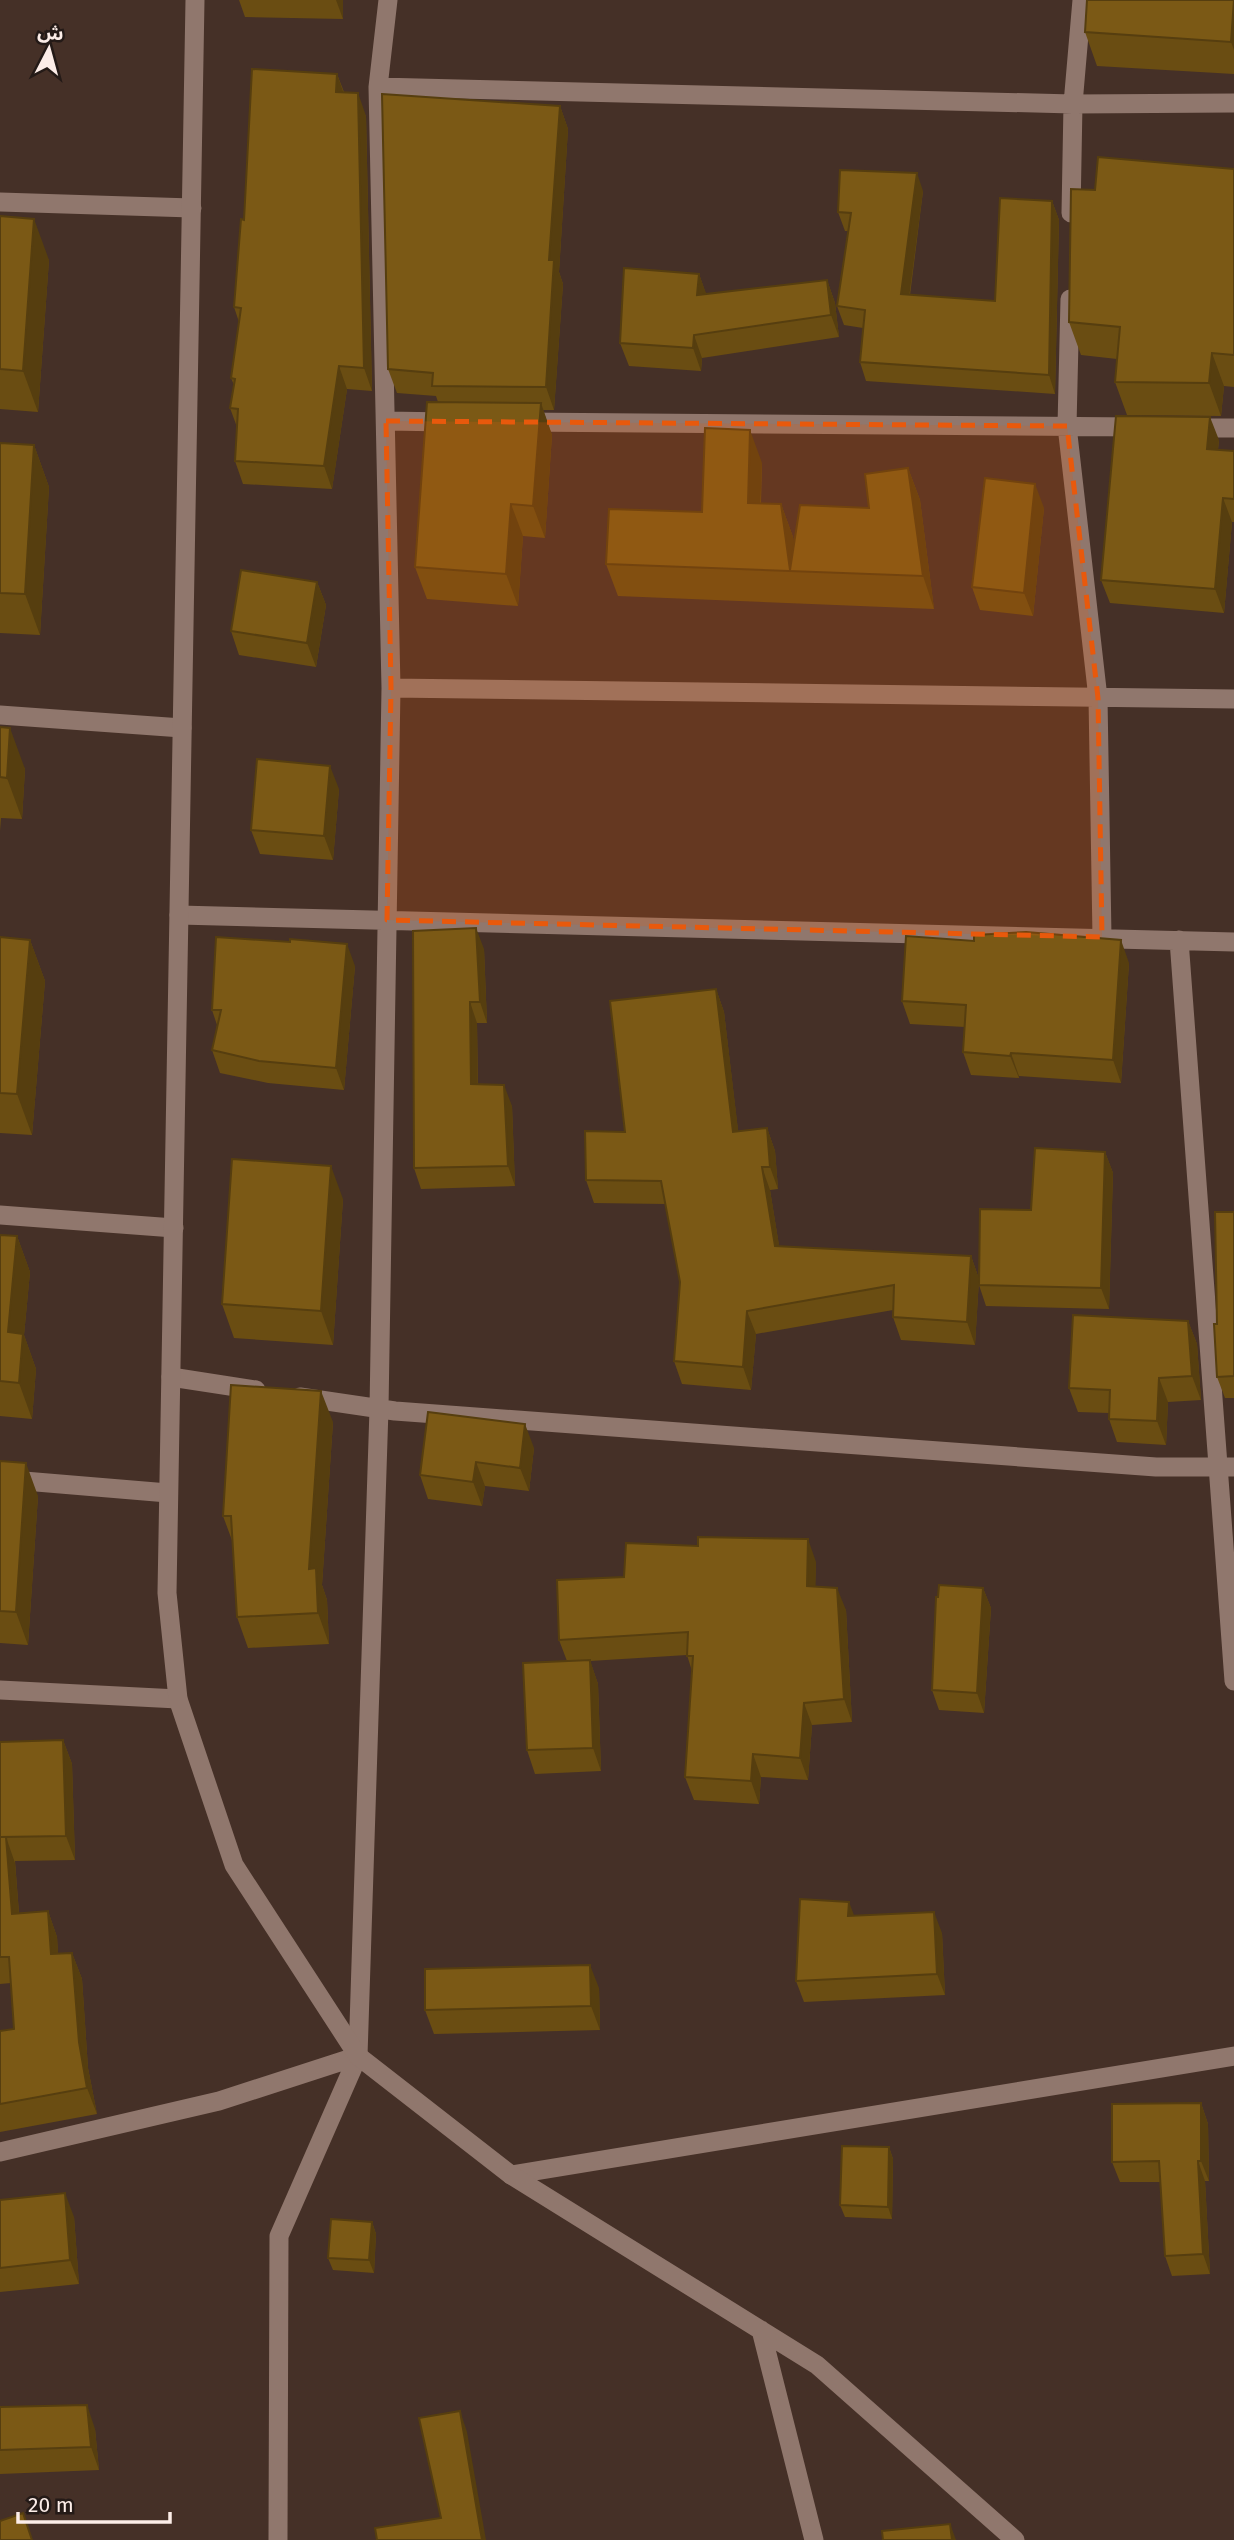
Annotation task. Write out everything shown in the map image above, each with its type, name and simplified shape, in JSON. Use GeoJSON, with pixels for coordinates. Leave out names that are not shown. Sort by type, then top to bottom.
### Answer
{"type":"FeatureCollection","features":[{"type":"Feature","properties":{"kind":"street"},"geometry":{"type":"LineString","coordinates":[[195,0],[168,1493],[167,1593],[178,1699],[234,1865],[358,2056],[511,2175],[817,2365],[1015,2540]]}},
{"type":"Feature","properties":{"kind":"street"},"geometry":{"type":"LineString","coordinates":[[278,2540],[279,2236],[358,2056],[379,1409],[391,688],[378,87],[388,0]]}},
{"type":"Feature","properties":{"kind":"street"},"geometry":{"type":"LineString","coordinates":[[1071,238],[1073,104],[1082,0]]}},
{"type":"Feature","properties":{"kind":"street"},"geometry":{"type":"LineString","coordinates":[[378,87],[1073,104],[1234,103]]}},
{"type":"Feature","properties":{"kind":"street"},"geometry":{"type":"LineString","coordinates":[[0,202],[192,208]]}},
{"type":"Feature","properties":{"kind":"street"},"geometry":{"type":"LineString","coordinates":[[1070,278],[1067,426],[1098,698],[1102,937]]}},
{"type":"Feature","properties":{"kind":"street"},"geometry":{"type":"LineString","coordinates":[[386,421],[470,422]]}},
{"type":"Feature","properties":{"kind":"street"},"geometry":{"type":"LineString","coordinates":[[497,422],[1234,428]]}},
{"type":"Feature","properties":{"kind":"street"},"geometry":{"type":"LineString","coordinates":[[391,688],[1234,699]]}},
{"type":"Feature","properties":{"kind":"street"},"geometry":{"type":"LineString","coordinates":[[0,715],[182,728]]}},
{"type":"Feature","properties":{"kind":"street"},"geometry":{"type":"LineString","coordinates":[[179,915],[1234,942]]}},
{"type":"Feature","properties":{"kind":"street"},"geometry":{"type":"LineString","coordinates":[[1179,940],[1226,1466],[1234,1681]]}},
{"type":"Feature","properties":{"kind":"street"},"geometry":{"type":"LineString","coordinates":[[0,1215],[173,1228]]}},
{"type":"Feature","properties":{"kind":"street"},"geometry":{"type":"LineString","coordinates":[[171,1377],[379,1409],[1156,1467],[1226,1466]]}},
{"type":"Feature","properties":{"kind":"street"},"geometry":{"type":"LineString","coordinates":[[0,1479],[168,1493]]}},
{"type":"Feature","properties":{"kind":"street"},"geometry":{"type":"LineString","coordinates":[[0,1690],[178,1699]]}},
{"type":"Feature","properties":{"kind":"street"},"geometry":{"type":"LineString","coordinates":[[0,2152],[219,2101],[358,2056]]}},
{"type":"Feature","properties":{"kind":"street"},"geometry":{"type":"LineString","coordinates":[[511,2175],[1234,2056]]}},
{"type":"Feature","properties":{"kind":"street"},"geometry":{"type":"LineString","coordinates":[[761,2330],[814,2540]]}},
{"type":"Feature","properties":{"kind":"highlighted area"},"geometry":{"type":"Polygon","coordinates":[[[386,421],[1067,426],[1098,698],[1102,937],[387,920],[391,688],[386,421]]]}},
{"type":"Feature","properties":{"kind":"building"},"geometry":{"type":"Polygon","coordinates":[[[1087,0],[1234,0],[1231,42],[1085,32],[1087,0]]]}},
{"type":"Feature","properties":{"kind":"building"},"geometry":{"type":"Polygon","coordinates":[[[252,69],[337,74],[336,92],[358,93],[364,368],[339,366],[324,466],[235,461],[238,409],[230,408],[235,379],[231,378],[241,308],[234,307],[241,219],[244,220],[252,69]]]}},
{"type":"Feature","properties":{"kind":"building"},"geometry":{"type":"Polygon","coordinates":[[[382,94],[560,106],[549,260],[554,260],[546,387],[432,386],[433,373],[388,369],[382,94]]]}},
{"type":"Feature","properties":{"kind":"building"},"geometry":{"type":"Polygon","coordinates":[[[1098,157],[1234,169],[1234,355],[1212,353],[1209,383],[1115,382],[1120,327],[1069,322],[1071,189],[1095,190],[1098,157]]]}},
{"type":"Feature","properties":{"kind":"building"},"geometry":{"type":"Polygon","coordinates":[[[840,170],[917,173],[901,294],[995,301],[1000,198],[1052,201],[1049,375],[860,362],[865,310],[837,306],[851,213],[838,212],[840,170]]]}},
{"type":"Feature","properties":{"kind":"building"},"geometry":{"type":"Polygon","coordinates":[[[0,216],[34,219],[23,371],[0,369],[0,216]]]}},
{"type":"Feature","properties":{"kind":"building"},"geometry":{"type":"Polygon","coordinates":[[[624,268],[699,274],[697,295],[827,280],[831,315],[694,335],[693,348],[620,343],[624,268]]]}},
{"type":"Feature","properties":{"kind":"building"},"geometry":{"type":"Polygon","coordinates":[[[427,402],[541,403],[533,506],[511,504],[506,574],[415,567],[427,402]]]}},
{"type":"Feature","properties":{"kind":"building"},"geometry":{"type":"Polygon","coordinates":[[[1116,416],[1210,417],[1207,449],[1234,451],[1234,499],[1223,498],[1215,589],[1101,580],[1116,416]]]}},
{"type":"Feature","properties":{"kind":"building"},"geometry":{"type":"Polygon","coordinates":[[[705,428],[750,430],[748,503],[781,504],[790,570],[800,505],[869,508],[865,474],[908,468],[923,576],[606,564],[609,509],[702,512],[705,428]]]}},
{"type":"Feature","properties":{"kind":"building"},"geometry":{"type":"Polygon","coordinates":[[[0,443],[34,445],[25,594],[0,593],[0,443]]]}},
{"type":"Feature","properties":{"kind":"building"},"geometry":{"type":"Polygon","coordinates":[[[985,478],[1035,484],[1024,593],[972,587],[985,478]]]}},
{"type":"Feature","properties":{"kind":"building"},"geometry":{"type":"Polygon","coordinates":[[[241,570],[317,582],[307,643],[231,631],[241,570]]]}},
{"type":"Feature","properties":{"kind":"building"},"geometry":{"type":"Polygon","coordinates":[[[0,727],[10,728],[7,778],[0,777],[0,727]]]}},
{"type":"Feature","properties":{"kind":"building"},"geometry":{"type":"Polygon","coordinates":[[[257,759],[330,766],[324,836],[251,830],[257,759]]]}},
{"type":"Feature","properties":{"kind":"building"},"geometry":{"type":"Polygon","coordinates":[[[476,928],[480,1002],[470,1002],[471,1084],[504,1085],[508,1166],[414,1168],[413,931],[476,928]]]}},
{"type":"Feature","properties":{"kind":"building"},"geometry":{"type":"Polygon","coordinates":[[[1026,932],[1121,940],[1113,1060],[963,1052],[966,1005],[902,1001],[906,936],[974,941],[974,935],[1026,932]]]}},
{"type":"Feature","properties":{"kind":"building"},"geometry":{"type":"Polygon","coordinates":[[[0,937],[30,940],[17,1094],[0,1093],[0,937]]]}},
{"type":"Feature","properties":{"kind":"building"},"geometry":{"type":"Polygon","coordinates":[[[216,937],[347,944],[336,1068],[259,1061],[212,1050],[221,1010],[212,1010],[216,937]]]}},
{"type":"Feature","properties":{"kind":"building"},"geometry":{"type":"Polygon","coordinates":[[[716,989],[733,1132],[767,1128],[770,1167],[762,1167],[775,1246],[971,1256],[967,1322],[893,1317],[894,1285],[747,1311],[743,1367],[674,1361],[680,1282],[661,1181],[586,1180],[585,1131],[625,1132],[610,1001],[716,989]]]}},
{"type":"Feature","properties":{"kind":"building"},"geometry":{"type":"Polygon","coordinates":[[[1035,1148],[1105,1152],[1101,1288],[979,1285],[980,1209],[1031,1210],[1035,1148]]]}},
{"type":"Feature","properties":{"kind":"building"},"geometry":{"type":"Polygon","coordinates":[[[232,1159],[331,1166],[321,1311],[222,1304],[232,1159]]]}},
{"type":"Feature","properties":{"kind":"building"},"geometry":{"type":"Polygon","coordinates":[[[1215,1212],[1234,1212],[1234,1376],[1217,1377],[1214,1324],[1217,1324],[1215,1212]]]}},
{"type":"Feature","properties":{"kind":"building"},"geometry":{"type":"Polygon","coordinates":[[[0,1235],[17,1236],[8,1332],[23,1334],[19,1383],[0,1381],[0,1235]]]}},
{"type":"Feature","properties":{"kind":"building"},"geometry":{"type":"Polygon","coordinates":[[[1073,1315],[1188,1321],[1192,1376],[1159,1378],[1157,1421],[1109,1419],[1110,1390],[1069,1388],[1073,1315]]]}},
{"type":"Feature","properties":{"kind":"building"},"geometry":{"type":"Polygon","coordinates":[[[231,1385],[321,1391],[309,1569],[316,1568],[318,1613],[237,1617],[231,1516],[223,1516],[231,1385]]]}},
{"type":"Feature","properties":{"kind":"building"},"geometry":{"type":"Polygon","coordinates":[[[428,1412],[525,1424],[520,1468],[476,1462],[473,1482],[420,1475],[428,1412]]]}},
{"type":"Feature","properties":{"kind":"building"},"geometry":{"type":"Polygon","coordinates":[[[0,1461],[26,1463],[16,1612],[0,1611],[0,1461]]]}},
{"type":"Feature","properties":{"kind":"building"},"geometry":{"type":"Polygon","coordinates":[[[698,1537],[808,1539],[807,1586],[837,1588],[844,1699],[804,1703],[800,1758],[753,1754],[751,1781],[685,1777],[693,1656],[687,1656],[688,1632],[559,1640],[557,1580],[624,1577],[626,1543],[698,1546],[698,1537]]]}},
{"type":"Feature","properties":{"kind":"building"},"geometry":{"type":"Polygon","coordinates":[[[939,1585],[983,1588],[977,1693],[932,1690],[936,1597],[939,1585]]]}},
{"type":"Feature","properties":{"kind":"building"},"geometry":{"type":"Polygon","coordinates":[[[590,1660],[593,1748],[527,1750],[523,1663],[590,1660]]]}},
{"type":"Feature","properties":{"kind":"building"},"geometry":{"type":"Polygon","coordinates":[[[63,1740],[66,1836],[0,1837],[0,1742],[63,1740]]]}},
{"type":"Feature","properties":{"kind":"building"},"geometry":{"type":"Polygon","coordinates":[[[0,1837],[6,1837],[12,1914],[48,1911],[51,1954],[72,1953],[79,2042],[87,2088],[0,2104],[0,2031],[14,2029],[9,1957],[0,1957],[0,1837]]]}},
{"type":"Feature","properties":{"kind":"building"},"geometry":{"type":"Polygon","coordinates":[[[800,1899],[849,1902],[848,1916],[934,1912],[937,1974],[796,1981],[800,1899]]]}},
{"type":"Feature","properties":{"kind":"building"},"geometry":{"type":"Polygon","coordinates":[[[590,1965],[591,2006],[425,2010],[425,1969],[590,1965]]]}},
{"type":"Feature","properties":{"kind":"building"},"geometry":{"type":"Polygon","coordinates":[[[1201,2103],[1201,2161],[1198,2161],[1203,2254],[1165,2256],[1159,2161],[1112,2162],[1112,2104],[1201,2103]]]}},
{"type":"Feature","properties":{"kind":"building"},"geometry":{"type":"Polygon","coordinates":[[[842,2146],[889,2147],[888,2207],[840,2205],[842,2146]]]}},
{"type":"Feature","properties":{"kind":"building"},"geometry":{"type":"Polygon","coordinates":[[[65,2193],[70,2260],[0,2268],[0,2200],[65,2193]]]}},
{"type":"Feature","properties":{"kind":"building"},"geometry":{"type":"Polygon","coordinates":[[[331,2219],[372,2222],[369,2260],[328,2258],[331,2219]]]}},
{"type":"Feature","properties":{"kind":"building"},"geometry":{"type":"Polygon","coordinates":[[[87,2405],[91,2447],[0,2450],[0,2407],[87,2405]]]}},
{"type":"Feature","properties":{"kind":"building"},"geometry":{"type":"Polygon","coordinates":[[[460,2411],[482,2540],[377,2540],[375,2528],[441,2518],[419,2418],[460,2411]]]}},
{"type":"Feature","properties":{"kind":"building"},"geometry":{"type":"Polygon","coordinates":[[[23,2513],[32,2540],[0,2540],[0,2521],[23,2513]]]}},
{"type":"Feature","properties":{"kind":"building"},"geometry":{"type":"Polygon","coordinates":[[[950,2524],[952,2540],[883,2540],[882,2531],[950,2524]]]}}]}
